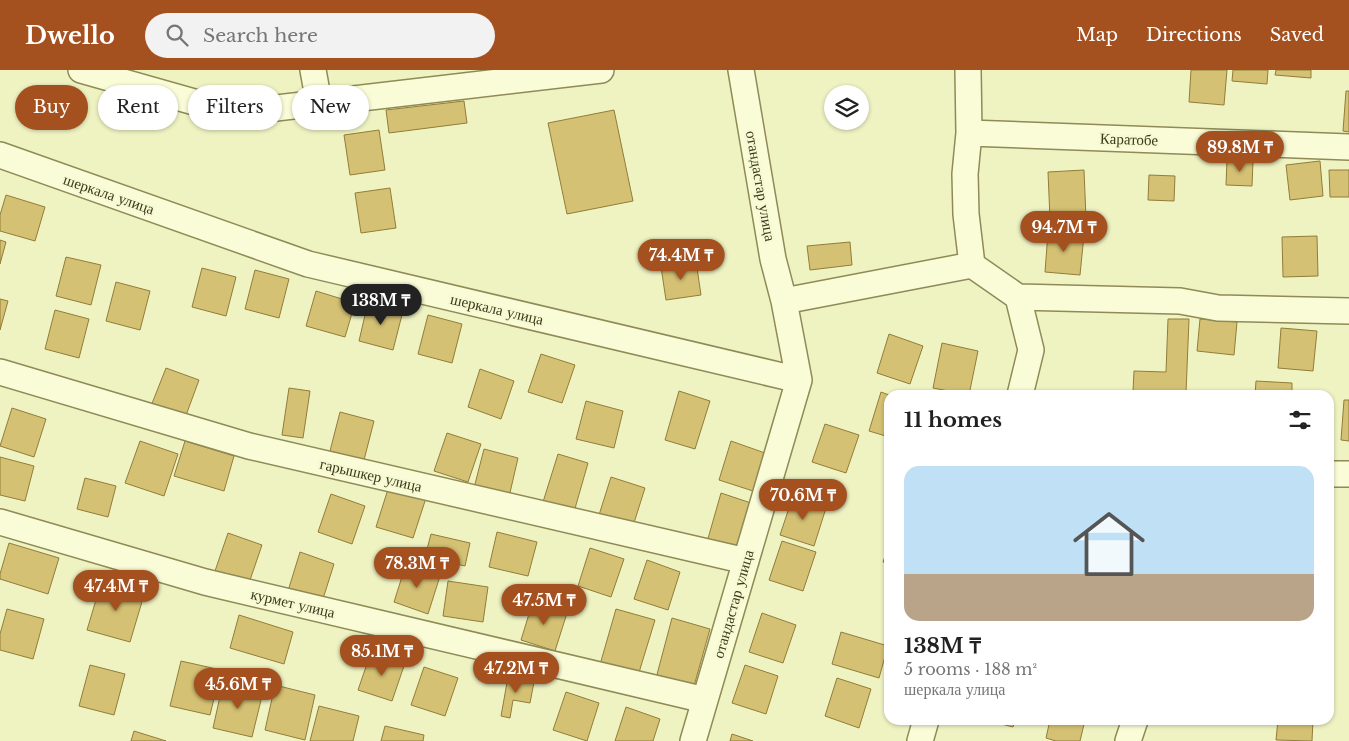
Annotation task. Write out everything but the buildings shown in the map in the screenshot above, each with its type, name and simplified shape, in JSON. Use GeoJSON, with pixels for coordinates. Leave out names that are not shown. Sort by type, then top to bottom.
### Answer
{"type":"FeatureCollection","features":[{"type":"Feature","properties":{"kind":"street"},"geometry":{"type":"LineString","coordinates":[[81,70],[234,113],[292,106]]}},
{"type":"Feature","properties":{"kind":"street"},"geometry":{"type":"LineString","coordinates":[[313,70],[316,85]]}},
{"type":"Feature","properties":{"kind":"street"},"geometry":{"type":"LineString","coordinates":[[369,97],[601,70]]}},
{"type":"Feature","properties":{"kind":"street","name":"отандастар улица"},"geometry":{"type":"LineString","coordinates":[[693,741],[798,380],[784,301],[773,259],[741,70]]}},
{"type":"Feature","properties":{"kind":"street"},"geometry":{"type":"LineString","coordinates":[[968,70],[969,133],[964,174],[972,266]]}},
{"type":"Feature","properties":{"kind":"street","name":"Каратобе"},"geometry":{"type":"LineString","coordinates":[[969,133],[1349,147]]}},
{"type":"Feature","properties":{"kind":"street","name":"шеркала улица"},"geometry":{"type":"LineString","coordinates":[[0,155],[308,264],[798,380]]}},
{"type":"Feature","properties":{"kind":"street"},"geometry":{"type":"LineString","coordinates":[[784,301],[972,266],[1018,297],[1180,300],[1218,308],[1349,311]]}},
{"type":"Feature","properties":{"kind":"street"},"geometry":{"type":"LineString","coordinates":[[1018,297],[1031,350],[1021,390]]}},
{"type":"Feature","properties":{"kind":"street","name":"гарышкер улица"},"geometry":{"type":"LineString","coordinates":[[0,372],[249,446],[746,561]]}},
{"type":"Feature","properties":{"kind":"street"},"geometry":{"type":"LineString","coordinates":[[1334,474],[1349,474]]}},
{"type":"Feature","properties":{"kind":"street","name":"курмет улица"},"geometry":{"type":"LineString","coordinates":[[0,522],[205,582],[705,700]]}},
{"type":"Feature","properties":{"kind":"street"},"geometry":{"type":"LineString","coordinates":[[920,741],[925,725]]}},
{"type":"Feature","properties":{"kind":"street"},"geometry":{"type":"LineString","coordinates":[[1128,741],[1133,725]]}}]}
